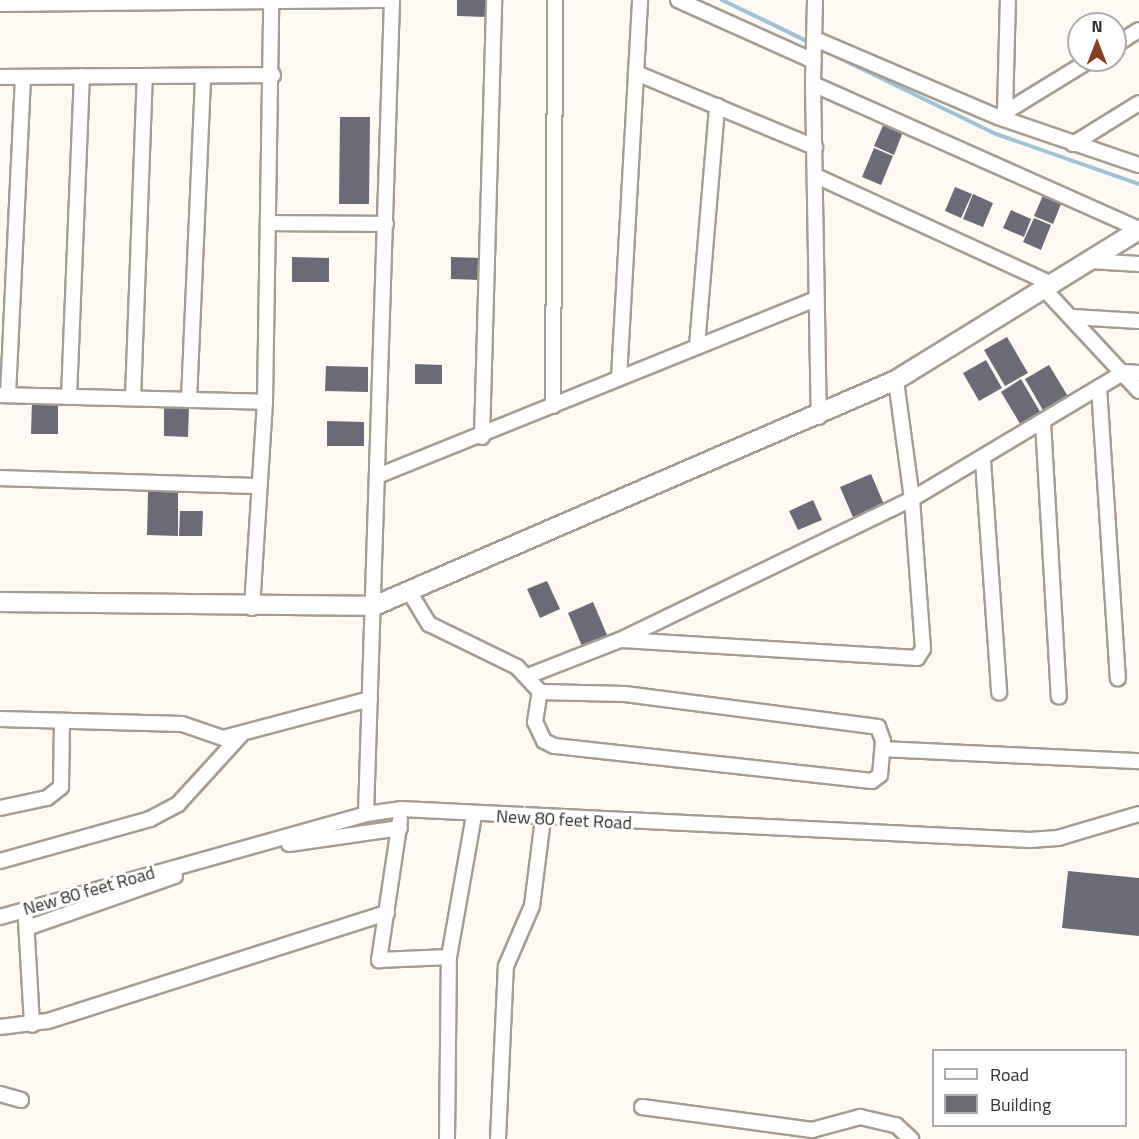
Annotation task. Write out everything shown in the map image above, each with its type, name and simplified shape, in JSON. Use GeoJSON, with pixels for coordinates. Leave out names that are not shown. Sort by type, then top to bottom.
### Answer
{"type":"FeatureCollection","features":[{"type":"Feature","properties":{"kind":"street"},"geometry":{"type":"LineString","coordinates":[[0,4],[392,0],[380,475],[366,814]]}},
{"type":"Feature","properties":{"kind":"street"},"geometry":{"type":"LineString","coordinates":[[482,437],[494,0]]}},
{"type":"Feature","properties":{"kind":"street"},"geometry":{"type":"LineString","coordinates":[[553,406],[555,0]]}},
{"type":"Feature","properties":{"kind":"street"},"geometry":{"type":"LineString","coordinates":[[619,378],[640,0]]}},
{"type":"Feature","properties":{"kind":"street"},"geometry":{"type":"LineString","coordinates":[[678,0],[814,61]]}},
{"type":"Feature","properties":{"kind":"street"},"geometry":{"type":"LineString","coordinates":[[815,0],[813,84],[816,176],[813,300],[819,417]]}},
{"type":"Feature","properties":{"kind":"street"},"geometry":{"type":"LineString","coordinates":[[1001,114],[1008,0]]}},
{"type":"Feature","properties":{"kind":"street"},"geometry":{"type":"LineString","coordinates":[[252,608],[256,486],[265,402],[273,75],[271,1]]}},
{"type":"Feature","properties":{"kind":"street"},"geometry":{"type":"LineString","coordinates":[[815,39],[1073,144],[1139,165]]}},
{"type":"Feature","properties":{"kind":"street"},"geometry":{"type":"LineString","coordinates":[[1001,114],[1070,72]]}},
{"type":"Feature","properties":{"kind":"street"},"geometry":{"type":"LineString","coordinates":[[636,73],[815,147]]}},
{"type":"Feature","properties":{"kind":"street"},"geometry":{"type":"LineString","coordinates":[[0,77],[273,75]]}},
{"type":"Feature","properties":{"kind":"street"},"geometry":{"type":"LineString","coordinates":[[69,397],[82,76]]}},
{"type":"Feature","properties":{"kind":"street"},"geometry":{"type":"LineString","coordinates":[[133,398],[145,76]]}},
{"type":"Feature","properties":{"kind":"street"},"geometry":{"type":"LineString","coordinates":[[189,400],[203,76]]}},
{"type":"Feature","properties":{"kind":"street"},"geometry":{"type":"LineString","coordinates":[[22,77],[4,395],[265,402]]}},
{"type":"Feature","properties":{"kind":"street"},"geometry":{"type":"LineString","coordinates":[[813,84],[1139,229]]}},
{"type":"Feature","properties":{"kind":"street"},"geometry":{"type":"LineString","coordinates":[[1073,144],[1139,104]]}},
{"type":"Feature","properties":{"kind":"street"},"geometry":{"type":"LineString","coordinates":[[697,346],[717,106]]}},
{"type":"Feature","properties":{"kind":"street"},"geometry":{"type":"LineString","coordinates":[[816,176],[1050,288],[1139,391]]}},
{"type":"Feature","properties":{"kind":"street"},"geometry":{"type":"LineString","coordinates":[[269,223],[386,224]]}},
{"type":"Feature","properties":{"kind":"street"},"geometry":{"type":"LineString","coordinates":[[0,602],[252,608],[374,606],[819,417],[896,380],[1050,288],[1139,229]]}},
{"type":"Feature","properties":{"kind":"street"},"geometry":{"type":"LineString","coordinates":[[1090,261],[1139,264]]}},
{"type":"Feature","properties":{"kind":"street"},"geometry":{"type":"LineString","coordinates":[[380,475],[482,437],[619,378],[813,300]]}},
{"type":"Feature","properties":{"kind":"street"},"geometry":{"type":"LineString","coordinates":[[1073,317],[1139,321]]}},
{"type":"Feature","properties":{"kind":"street"},"geometry":{"type":"LineString","coordinates":[[528,676],[620,640],[912,499],[983,461],[1124,372],[1139,373]]}},
{"type":"Feature","properties":{"kind":"street"},"geometry":{"type":"LineString","coordinates":[[620,640],[917,658],[923,649],[912,499],[896,380]]}},
{"type":"Feature","properties":{"kind":"street"},"geometry":{"type":"LineString","coordinates":[[1099,387],[1118,678]]}},
{"type":"Feature","properties":{"kind":"street"},"geometry":{"type":"LineString","coordinates":[[1043,422],[1059,697]]}},
{"type":"Feature","properties":{"kind":"street"},"geometry":{"type":"LineString","coordinates":[[983,461],[999,692]]}},
{"type":"Feature","properties":{"kind":"street"},"geometry":{"type":"LineString","coordinates":[[0,478],[256,486]]}},
{"type":"Feature","properties":{"kind":"street"},"geometry":{"type":"LineString","coordinates":[[409,591],[429,624],[528,676],[540,692],[535,722],[544,741],[554,746],[872,781],[880,776],[882,733],[871,726],[625,694],[540,692]]}},
{"type":"Feature","properties":{"kind":"street"},"geometry":{"type":"LineString","coordinates":[[0,719],[182,724],[211,736],[242,735],[370,699]]}},
{"type":"Feature","properties":{"kind":"street"},"geometry":{"type":"LineString","coordinates":[[0,807],[47,798],[61,787],[62,721]]}},
{"type":"Feature","properties":{"kind":"street"},"geometry":{"type":"LineString","coordinates":[[0,861],[150,819],[178,804],[242,735]]}},
{"type":"Feature","properties":{"kind":"street"},"geometry":{"type":"LineString","coordinates":[[883,749],[1139,761]]}},
{"type":"Feature","properties":{"kind":"street"},"geometry":{"type":"LineString","coordinates":[[401,809],[387,913],[377,951],[383,964],[449,957]]}},
{"type":"Feature","properties":{"kind":"street","name":"New 80 feet Road"},"geometry":{"type":"LineString","coordinates":[[0,917],[366,814],[401,809],[543,819],[1044,840],[1139,814]]}},
{"type":"Feature","properties":{"kind":"street"},"geometry":{"type":"LineString","coordinates":[[447,1139],[449,957],[474,815]]}},
{"type":"Feature","properties":{"kind":"street"},"geometry":{"type":"LineString","coordinates":[[498,1139],[506,966],[530,912],[543,819]]}},
{"type":"Feature","properties":{"kind":"street"},"geometry":{"type":"LineString","coordinates":[[27,927],[266,849],[339,833],[400,828]]}},
{"type":"Feature","properties":{"kind":"street"},"geometry":{"type":"LineString","coordinates":[[24,909],[32,1025]]}},
{"type":"Feature","properties":{"kind":"street"},"geometry":{"type":"LineString","coordinates":[[0,1027],[32,1025],[387,913]]}},
{"type":"Feature","properties":{"kind":"street"},"geometry":{"type":"LineString","coordinates":[[0,1094],[21,1100]]}},
{"type":"Feature","properties":{"kind":"street"},"geometry":{"type":"LineString","coordinates":[[642,1107],[812,1131],[860,1117],[896,1125],[911,1139]]}},
{"type":"Feature","properties":{"kind":"building"},"geometry":{"type":"Polygon","coordinates":[[[457,0],[487,0],[487,17],[457,16],[457,0]]]}},
{"type":"Feature","properties":{"kind":"building"},"geometry":{"type":"Polygon","coordinates":[[[340,117],[370,117],[369,204],[339,204],[340,117]]]}},
{"type":"Feature","properties":{"kind":"building"},"geometry":{"type":"Polygon","coordinates":[[[885,121],[904,129],[894,155],[874,146],[885,121]]]}},
{"type":"Feature","properties":{"kind":"building"},"geometry":{"type":"Polygon","coordinates":[[[874,148],[893,156],[881,185],[862,177],[874,148]]]}},
{"type":"Feature","properties":{"kind":"building"},"geometry":{"type":"Polygon","coordinates":[[[955,187],[972,194],[961,218],[945,211],[955,187]]]}},
{"type":"Feature","properties":{"kind":"building"},"geometry":{"type":"Polygon","coordinates":[[[1045,191],[1063,199],[1053,224],[1034,216],[1045,191]]]}},
{"type":"Feature","properties":{"kind":"building"},"geometry":{"type":"Polygon","coordinates":[[[973,194],[993,203],[983,227],[963,219],[973,194]]]}},
{"type":"Feature","properties":{"kind":"building"},"geometry":{"type":"Polygon","coordinates":[[[1011,210],[1031,219],[1024,237],[1003,228],[1011,210]]]}},
{"type":"Feature","properties":{"kind":"building"},"geometry":{"type":"Polygon","coordinates":[[[1034,218],[1051,225],[1041,250],[1023,242],[1034,218]]]}},
{"type":"Feature","properties":{"kind":"building"},"geometry":{"type":"Polygon","coordinates":[[[292,257],[329,258],[329,282],[292,282],[292,257]]]}},
{"type":"Feature","properties":{"kind":"building"},"geometry":{"type":"Polygon","coordinates":[[[451,257],[483,258],[482,280],[451,279],[451,257]]]}},
{"type":"Feature","properties":{"kind":"building"},"geometry":{"type":"Polygon","coordinates":[[[1007,337],[1028,373],[1005,386],[984,350],[1007,337]]]}},
{"type":"Feature","properties":{"kind":"building"},"geometry":{"type":"Polygon","coordinates":[[[986,360],[1002,388],[979,401],[963,373],[986,360]]]}},
{"type":"Feature","properties":{"kind":"building"},"geometry":{"type":"Polygon","coordinates":[[[415,364],[442,365],[442,384],[415,384],[415,364]]]}},
{"type":"Feature","properties":{"kind":"building"},"geometry":{"type":"Polygon","coordinates":[[[1049,365],[1069,398],[1044,412],[1025,379],[1049,365]]]}},
{"type":"Feature","properties":{"kind":"building"},"geometry":{"type":"Polygon","coordinates":[[[326,366],[368,367],[368,392],[325,391],[326,366]]]}},
{"type":"Feature","properties":{"kind":"building"},"geometry":{"type":"Polygon","coordinates":[[[1021,379],[1042,415],[1022,427],[1001,392],[1021,379]]]}},
{"type":"Feature","properties":{"kind":"building"},"geometry":{"type":"Polygon","coordinates":[[[32,401],[58,401],[58,434],[31,434],[32,401]]]}},
{"type":"Feature","properties":{"kind":"building"},"geometry":{"type":"Polygon","coordinates":[[[164,405],[189,405],[188,437],[164,436],[164,405]]]}},
{"type":"Feature","properties":{"kind":"building"},"geometry":{"type":"Polygon","coordinates":[[[327,421],[364,422],[364,446],[327,446],[327,421]]]}},
{"type":"Feature","properties":{"kind":"building"},"geometry":{"type":"Polygon","coordinates":[[[871,474],[886,509],[855,522],[840,487],[871,474]]]}},
{"type":"Feature","properties":{"kind":"building"},"geometry":{"type":"Polygon","coordinates":[[[148,492],[178,492],[178,536],[147,535],[148,492]]]}},
{"type":"Feature","properties":{"kind":"building"},"geometry":{"type":"Polygon","coordinates":[[[813,500],[822,520],[798,530],[789,511],[813,500]]]}},
{"type":"Feature","properties":{"kind":"building"},"geometry":{"type":"Polygon","coordinates":[[[180,511],[203,511],[202,536],[179,536],[180,511]]]}},
{"type":"Feature","properties":{"kind":"building"},"geometry":{"type":"Polygon","coordinates":[[[547,581],[560,609],[540,618],[527,589],[547,581]]]}},
{"type":"Feature","properties":{"kind":"building"},"geometry":{"type":"Polygon","coordinates":[[[593,602],[607,635],[582,646],[568,613],[593,602]]]}},
{"type":"Feature","properties":{"kind":"building"},"geometry":{"type":"Polygon","coordinates":[[[1068,871],[1139,878],[1139,936],[1062,928],[1068,871]]]}},
{"type":"Feature","properties":{"kind":"waterway"},"geometry":{"type":"LineString","coordinates":[[722,0],[811,43]]}},
{"type":"Feature","properties":{"kind":"waterway"},"geometry":{"type":"LineString","coordinates":[[825,51],[996,134],[1139,184]]}}]}
